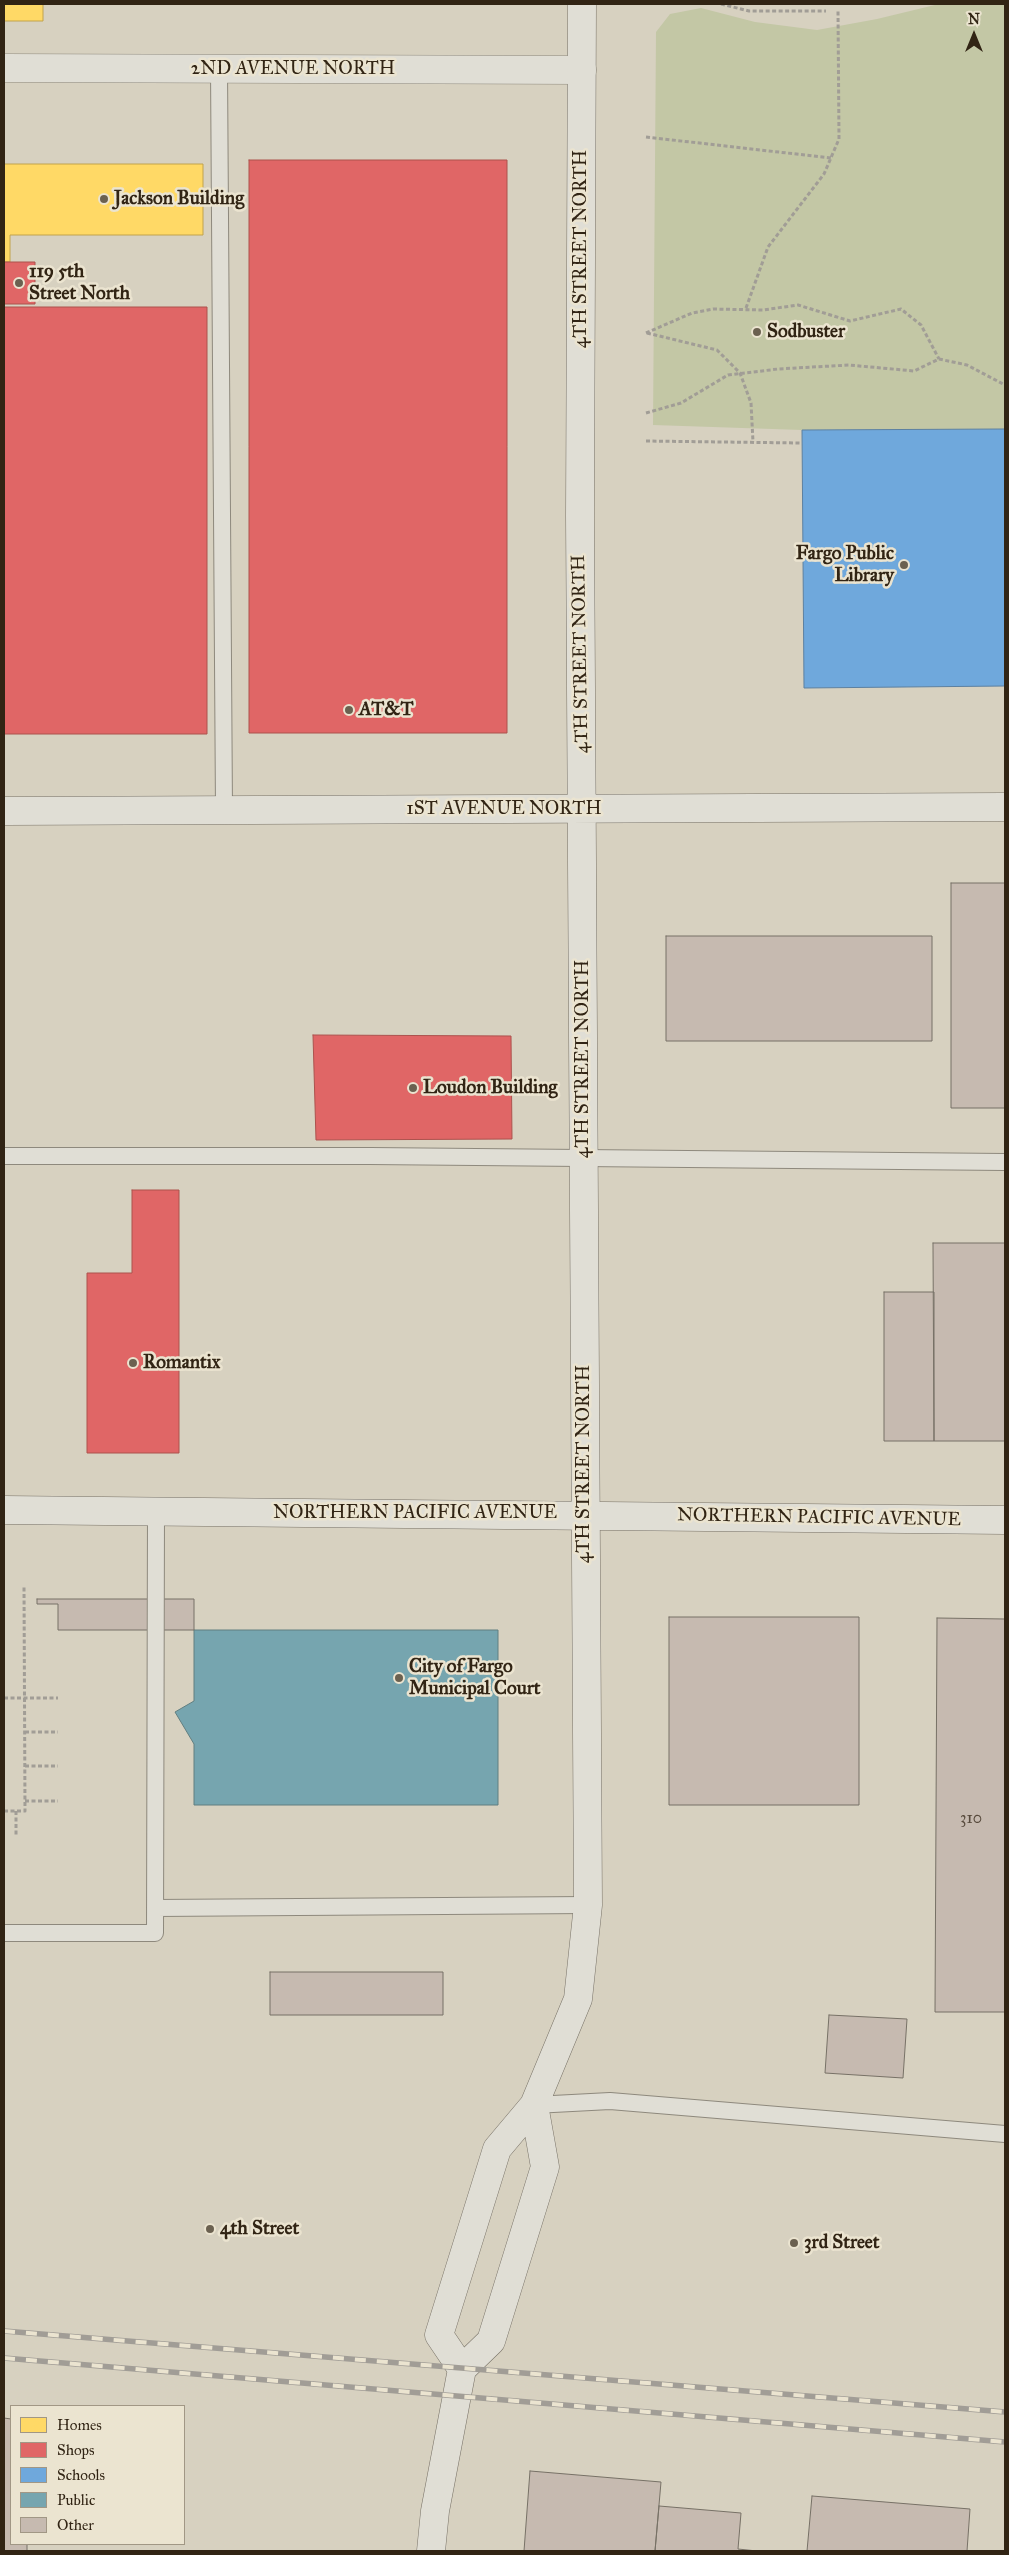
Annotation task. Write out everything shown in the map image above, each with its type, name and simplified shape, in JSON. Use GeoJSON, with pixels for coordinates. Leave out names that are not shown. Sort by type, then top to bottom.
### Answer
{"type":"FeatureCollection","features":[{"type":"Feature","properties":{"kind":"street","name":"4TH STREET NORTH"},"geometry":{"type":"LineString","coordinates":[[462,2369],[439,2335],[497,2149],[534,2105],[578,1999],[588,1905],[584,1515],[580,515],[582,4]]}},
{"type":"Feature","properties":{"kind":"street","name":"2ND AVENUE NORTH"},"geometry":{"type":"LineString","coordinates":[[4,68],[582,70]]}},
{"type":"Feature","properties":{"kind":"street","name":"1ST AVENUE NORTH"},"geometry":{"type":"LineString","coordinates":[[4,811],[1005,807]]}},
{"type":"Feature","properties":{"kind":"street","name":"NORTHERN PACIFIC AVENUE"},"geometry":{"type":"LineString","coordinates":[[4,1510],[1005,1520]]}},
{"type":"Feature","properties":{"kind":"street"},"geometry":{"type":"LineString","coordinates":[[431,2551],[435,2511],[462,2369],[490,2341],[545,2167],[534,2105]]}},
{"type":"Feature","properties":{"kind":"lane"},"geometry":{"type":"LineString","coordinates":[[219,68],[224,810]]}},
{"type":"Feature","properties":{"kind":"lane"},"geometry":{"type":"LineString","coordinates":[[4,1156],[1005,1162]]}},
{"type":"Feature","properties":{"kind":"lane"},"geometry":{"type":"LineString","coordinates":[[4,1934],[155,1934],[156,1511]]}},
{"type":"Feature","properties":{"kind":"lane"},"geometry":{"type":"LineString","coordinates":[[156,1908],[588,1905]]}},
{"type":"Feature","properties":{"kind":"lane"},"geometry":{"type":"LineString","coordinates":[[534,2105],[610,2101],[1005,2134]]}},
{"type":"Feature","properties":{"kind":"path"},"geometry":{"type":"LineString","coordinates":[[721,4],[749,12],[826,12]]}},
{"type":"Feature","properties":{"kind":"path"},"geometry":{"type":"LineString","coordinates":[[746,308],[768,247],[824,174],[839,139],[838,11]]}},
{"type":"Feature","properties":{"kind":"path"},"geometry":{"type":"LineString","coordinates":[[646,137],[831,158]]}},
{"type":"Feature","properties":{"kind":"path"},"geometry":{"type":"LineString","coordinates":[[753,442],[752,403],[740,373],[717,350],[646,333],[692,313],[713,309],[746,308],[763,310],[798,305],[850,321],[901,309],[921,326],[939,359]]}},
{"type":"Feature","properties":{"kind":"path"},"geometry":{"type":"LineString","coordinates":[[646,413],[681,403],[728,375],[740,373],[849,365],[914,371],[939,359],[967,365],[1005,385]]}},
{"type":"Feature","properties":{"kind":"path"},"geometry":{"type":"LineString","coordinates":[[646,441],[802,443]]}},
{"type":"Feature","properties":{"kind":"path"},"geometry":{"type":"LineString","coordinates":[[4,1811],[25,1811],[24,1585]]}},
{"type":"Feature","properties":{"kind":"path"},"geometry":{"type":"LineString","coordinates":[[4,1698],[58,1698]]}},
{"type":"Feature","properties":{"kind":"path"},"geometry":{"type":"LineString","coordinates":[[25,1732],[58,1732]]}},
{"type":"Feature","properties":{"kind":"path"},"geometry":{"type":"LineString","coordinates":[[25,1766],[58,1766]]}},
{"type":"Feature","properties":{"kind":"path"},"geometry":{"type":"LineString","coordinates":[[25,1801],[58,1801]]}},
{"type":"Feature","properties":{"kind":"path"},"geometry":{"type":"LineString","coordinates":[[16,1811],[16,1836]]}},
{"type":"Feature","properties":{"kind":"green space"},"geometry":{"type":"Polygon","coordinates":[[[939,4],[1005,4],[1005,429],[802,430],[653,425],[656,32],[670,14],[701,8],[755,22],[817,30],[877,19],[939,4]]]}},
{"type":"Feature","properties":{"kind":"building: Homes"},"geometry":{"type":"Polygon","coordinates":[[[4,4],[43,4],[43,21],[4,21],[4,4]]]}},
{"type":"Feature","properties":{"kind":"building: Homes","name":"Jackson Building"},"geometry":{"type":"Polygon","coordinates":[[[4,164],[203,164],[203,235],[10,235],[10,262],[4,262],[4,164]]]}},
{"type":"Feature","properties":{"kind":"building: Shops"},"geometry":{"type":"Polygon","coordinates":[[[249,160],[507,160],[507,733],[249,733],[249,160]]]}},
{"type":"Feature","properties":{"kind":"building: Shops","name":"119 5th Street North"},"geometry":{"type":"Polygon","coordinates":[[[4,262],[35,262],[35,304],[4,304],[4,262]]]}},
{"type":"Feature","properties":{"kind":"building: Shops"},"geometry":{"type":"Polygon","coordinates":[[[4,307],[207,307],[207,734],[4,734],[4,307]]]}},
{"type":"Feature","properties":{"kind":"building: Shops","name":"Loudon Building"},"geometry":{"type":"Polygon","coordinates":[[[313,1035],[511,1036],[512,1139],[316,1140],[313,1035]]]}},
{"type":"Feature","properties":{"kind":"building: Shops","name":"Romantix"},"geometry":{"type":"Polygon","coordinates":[[[132,1190],[179,1190],[179,1453],[87,1453],[87,1273],[132,1273],[132,1190]]]}},
{"type":"Feature","properties":{"kind":"building: Schools","name":"Fargo Public Library"},"geometry":{"type":"Polygon","coordinates":[[[1005,429],[1005,686],[804,688],[802,430],[1005,429]]]}},
{"type":"Feature","properties":{"kind":"building: Public"},"geometry":{"type":"Polygon","coordinates":[[[194,1630],[498,1630],[498,1805],[194,1805],[194,1744],[175,1712],[194,1701],[194,1630]]]}},
{"type":"Feature","properties":{"kind":"building: Other"},"geometry":{"type":"Polygon","coordinates":[[[951,883],[1005,883],[1005,1108],[951,1108],[951,883]]]}},
{"type":"Feature","properties":{"kind":"building: Other"},"geometry":{"type":"Polygon","coordinates":[[[666,936],[932,936],[932,1041],[666,1041],[666,936]]]}},
{"type":"Feature","properties":{"kind":"building: Other"},"geometry":{"type":"Polygon","coordinates":[[[933,1243],[1005,1243],[1005,1441],[934,1441],[933,1243]]]}},
{"type":"Feature","properties":{"kind":"building: Other"},"geometry":{"type":"Polygon","coordinates":[[[884,1292],[934,1292],[934,1441],[884,1441],[884,1292]]]}},
{"type":"Feature","properties":{"kind":"building: Other"},"geometry":{"type":"Polygon","coordinates":[[[37,1599],[194,1599],[194,1630],[58,1630],[58,1604],[37,1604],[37,1599]]]}},
{"type":"Feature","properties":{"kind":"building: Other"},"geometry":{"type":"Polygon","coordinates":[[[669,1617],[859,1617],[859,1805],[669,1805],[669,1617]]]}},
{"type":"Feature","properties":{"kind":"building: Other"},"geometry":{"type":"Polygon","coordinates":[[[937,1618],[1005,1619],[1005,2012],[935,2012],[937,1618]]]}},
{"type":"Feature","properties":{"kind":"building: Other"},"geometry":{"type":"Polygon","coordinates":[[[270,1972],[443,1972],[443,2015],[270,2015],[270,1972]]]}},
{"type":"Feature","properties":{"kind":"building: Other"},"geometry":{"type":"Polygon","coordinates":[[[829,2015],[907,2019],[903,2078],[825,2073],[829,2015]]]}},
{"type":"Feature","properties":{"kind":"building: Other"},"geometry":{"type":"Polygon","coordinates":[[[4,2418],[10,2419],[10,2545],[27,2545],[27,2551],[4,2551],[4,2418]]]}},
{"type":"Feature","properties":{"kind":"building: Other"},"geometry":{"type":"Polygon","coordinates":[[[530,2471],[661,2482],[655,2551],[524,2551],[530,2471]]]}},
{"type":"Feature","properties":{"kind":"building: Other"},"geometry":{"type":"Polygon","coordinates":[[[812,2496],[970,2509],[967,2551],[807,2551],[812,2496]]]}},
{"type":"Feature","properties":{"kind":"building: Other"},"geometry":{"type":"Polygon","coordinates":[[[659,2506],[741,2513],[738,2549],[757,2551],[655,2551],[659,2506]]]}},
{"type":"Feature","properties":{"kind":"railway"},"geometry":{"type":"LineString","coordinates":[[4,2331],[1005,2412]]}},
{"type":"Feature","properties":{"kind":"railway"},"geometry":{"type":"LineString","coordinates":[[4,2358],[1005,2442]]}},
{"type":"Feature","properties":{"kind":"place","name":"Jackson Building"},"geometry":{"type":"Point","coordinates":[104,199]}},
{"type":"Feature","properties":{"kind":"place","name":"119 5th Street North"},"geometry":{"type":"Point","coordinates":[19,283]}},
{"type":"Feature","properties":{"kind":"place","name":"Sodbuster"},"geometry":{"type":"Point","coordinates":[757,332]}},
{"type":"Feature","properties":{"kind":"place","name":"Fargo Public Library"},"geometry":{"type":"Point","coordinates":[904,565]}},
{"type":"Feature","properties":{"kind":"place","name":"AT&T"},"geometry":{"type":"Point","coordinates":[349,710]}},
{"type":"Feature","properties":{"kind":"place","name":"Loudon Building"},"geometry":{"type":"Point","coordinates":[413,1088]}},
{"type":"Feature","properties":{"kind":"place","name":"Romantix"},"geometry":{"type":"Point","coordinates":[133,1363]}},
{"type":"Feature","properties":{"kind":"place","name":"City of Fargo Municipal Court"},"geometry":{"type":"Point","coordinates":[399,1678]}},
{"type":"Feature","properties":{"kind":"place","name":"4th Street"},"geometry":{"type":"Point","coordinates":[210,2229]}},
{"type":"Feature","properties":{"kind":"place","name":"3rd Street"},"geometry":{"type":"Point","coordinates":[794,2243]}}]}
